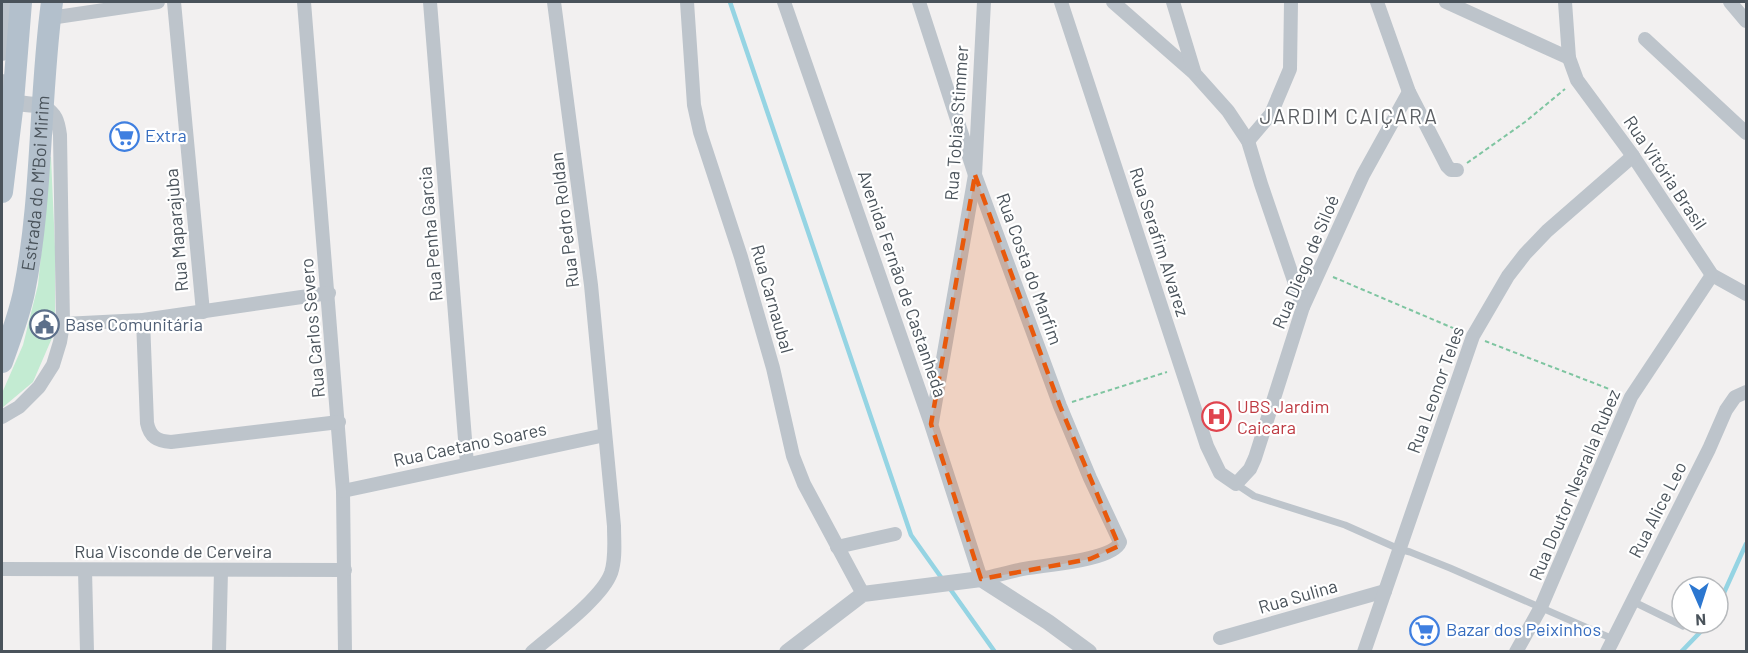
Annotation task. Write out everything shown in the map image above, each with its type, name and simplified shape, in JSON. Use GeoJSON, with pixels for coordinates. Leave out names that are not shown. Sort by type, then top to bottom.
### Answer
{"type":"FeatureCollection","features":[{"type":"Feature","properties":{"kind":"main road","name":"Estrada do M'Boi Mirim"},"geometry":{"type":"LineString","coordinates":[[2,192],[13,102],[21,2]]}},
{"type":"Feature","properties":{"kind":"main road","name":"Estrada do M'Boi Mirim"},"geometry":{"type":"LineString","coordinates":[[2,362],[24,293],[31,246],[51,10]]}},
{"type":"Feature","properties":{"kind":"street"},"geometry":{"type":"LineString","coordinates":[[2,53],[6,2]]}},
{"type":"Feature","properties":{"kind":"street"},"geometry":{"type":"LineString","coordinates":[[51,10],[158,2]]}},
{"type":"Feature","properties":{"kind":"street","name":"Rua Maparajuba"},"geometry":{"type":"LineString","coordinates":[[174,2],[203,312]]}},
{"type":"Feature","properties":{"kind":"street","name":"Rua Carlos Severo"},"geometry":{"type":"LineString","coordinates":[[304,2],[339,422],[343,492],[345,651]]}},
{"type":"Feature","properties":{"kind":"street","name":"Rua Penha Garcia"},"geometry":{"type":"LineString","coordinates":[[430,2],[468,464]]}},
{"type":"Feature","properties":{"kind":"street","name":"Rua Pedro Roldan"},"geometry":{"type":"LineString","coordinates":[[532,651],[584,606],[605,584],[614,563],[614,526],[591,285],[554,2]]}},
{"type":"Feature","properties":{"kind":"street","name":"Rua Carnaubal"},"geometry":{"type":"LineString","coordinates":[[687,2],[694,105],[700,132],[744,268],[773,368],[793,456],[804,484],[863,594]]}},
{"type":"Feature","properties":{"kind":"street","name":"Avenida Fernão de Castanheda"},"geometry":{"type":"LineString","coordinates":[[784,2],[932,424],[981,579]]}},
{"type":"Feature","properties":{"kind":"street","name":"Rua Costa do Marfim"},"geometry":{"type":"LineString","coordinates":[[919,2],[975,175],[1060,406],[1120,542],[1117,549],[1090,559],[1024,569],[981,579]]}},
{"type":"Feature","properties":{"kind":"street","name":"Rua Tobias Stimmer"},"geometry":{"type":"LineString","coordinates":[[932,424],[975,175],[984,2]]}},
{"type":"Feature","properties":{"kind":"street","name":"Rua Serafim Alvarez"},"geometry":{"type":"LineString","coordinates":[[1060,2],[1213,463],[1228,480],[1236,484]]}},
{"type":"Feature","properties":{"kind":"street"},"geometry":{"type":"LineString","coordinates":[[1113,2],[1194,73],[1228,111],[1248,141],[1303,307]]}},
{"type":"Feature","properties":{"kind":"street"},"geometry":{"type":"LineString","coordinates":[[1173,2],[1194,73]]}},
{"type":"Feature","properties":{"kind":"street"},"geometry":{"type":"LineString","coordinates":[[1248,141],[1271,114],[1290,69],[1291,2]]}},
{"type":"Feature","properties":{"kind":"street"},"geometry":{"type":"LineString","coordinates":[[1377,2],[1409,92],[1447,166],[1451,170],[1457,170]]}},
{"type":"Feature","properties":{"kind":"street"},"geometry":{"type":"LineString","coordinates":[[1446,2],[1569,58]]}},
{"type":"Feature","properties":{"kind":"street","name":"Rua Vitória Brasil"},"geometry":{"type":"LineString","coordinates":[[1566,2],[1569,58],[1577,80],[1633,156],[1712,275],[1746,294]]}},
{"type":"Feature","properties":{"kind":"street"},"geometry":{"type":"LineString","coordinates":[[1730,2],[1746,21]]}},
{"type":"Feature","properties":{"kind":"street"},"geometry":{"type":"LineString","coordinates":[[1645,39],[1746,133]]}},
{"type":"Feature","properties":{"kind":"street"},"geometry":{"type":"LineString","coordinates":[[2,82],[4,97],[13,102],[44,106],[55,113],[58,121],[63,324],[53,365],[39,387],[19,407],[2,417]]}},
{"type":"Feature","properties":{"kind":"street","name":"Rua Diego de Siloé"},"geometry":{"type":"LineString","coordinates":[[1236,484],[1250,469],[1255,458],[1303,307],[1363,175],[1409,92]]}},
{"type":"Feature","properties":{"kind":"street","name":"Rua Leonor Teles"},"geometry":{"type":"LineString","coordinates":[[1364,651],[1473,336],[1508,276],[1525,254],[1633,156]]}},
{"type":"Feature","properties":{"kind":"street","name":"Rua Doutor Nesralla Rubez"},"geometry":{"type":"LineString","coordinates":[[1516,651],[1541,607],[1631,397],[1712,275]]}},
{"type":"Feature","properties":{"kind":"street"},"geometry":{"type":"LineString","coordinates":[[63,324],[143,320],[329,293]]}},
{"type":"Feature","properties":{"kind":"street"},"geometry":{"type":"LineString","coordinates":[[143,320],[147,423],[152,436],[160,441],[171,442],[339,422]]}},
{"type":"Feature","properties":{"kind":"street","name":"Rua Alice Leo"},"geometry":{"type":"LineString","coordinates":[[1610,645],[1706,457],[1725,410],[1735,397],[1746,392]]}},
{"type":"Feature","properties":{"kind":"street","name":"Rua Caetano Soares"},"geometry":{"type":"LineString","coordinates":[[343,492],[605,435]]}},
{"type":"Feature","properties":{"kind":"street"},"geometry":{"type":"LineString","coordinates":[[837,547],[895,534]]}},
{"type":"Feature","properties":{"kind":"street","name":"Rua Visconde de Cerveira"},"geometry":{"type":"LineString","coordinates":[[2,569],[345,570]]}},
{"type":"Feature","properties":{"kind":"street"},"geometry":{"type":"LineString","coordinates":[[85,570],[87,651]]}},
{"type":"Feature","properties":{"kind":"street"},"geometry":{"type":"LineString","coordinates":[[219,651],[220,571]]}},
{"type":"Feature","properties":{"kind":"street"},"geometry":{"type":"LineString","coordinates":[[787,651],[863,594],[981,579],[1089,651]]}},
{"type":"Feature","properties":{"kind":"street","name":"Rua Sulina"},"geometry":{"type":"LineString","coordinates":[[1220,638],[1385,591]]}},
{"type":"Feature","properties":{"kind":"lane"},"geometry":{"type":"LineString","coordinates":[[1236,484],[1254,496],[1318,515],[1541,607],[1610,645]]}},
{"type":"Feature","properties":{"kind":"lane"},"geometry":{"type":"LineString","coordinates":[[1632,601],[1670,620]]}},
{"type":"Feature","properties":{"kind":"path"},"geometry":{"type":"LineString","coordinates":[[1457,170],[1525,122],[1577,80]]}},
{"type":"Feature","properties":{"kind":"path"},"geometry":{"type":"LineString","coordinates":[[1320,272],[1473,336],[1631,397]]}},
{"type":"Feature","properties":{"kind":"path"},"geometry":{"type":"LineString","coordinates":[[1060,406],[1181,368]]}},
{"type":"Feature","properties":{"kind":"highlighted area"},"geometry":{"type":"Polygon","coordinates":[[[975,175],[1060,406],[1119,546],[1090,559],[981,579],[931,424],[975,175]]]}},
{"type":"Feature","properties":{"kind":"green space"},"geometry":{"type":"Polygon","coordinates":[[[46,156],[51,157],[55,247],[55,331],[33,382],[2,408],[2,393],[23,345],[38,285],[43,235],[46,156]]]}},
{"type":"Feature","properties":{"kind":"waterway"},"geometry":{"type":"LineString","coordinates":[[730,2],[911,535],[943,580]]}},
{"type":"Feature","properties":{"kind":"waterway"},"geometry":{"type":"LineString","coordinates":[[1730,579],[1746,544]]}},
{"type":"Feature","properties":{"kind":"waterway"},"geometry":{"type":"LineString","coordinates":[[948,586],[995,652]]}},
{"type":"Feature","properties":{"kind":"waterway"},"geometry":{"type":"LineString","coordinates":[[1681,652],[1697,635]]}},
{"type":"Feature","properties":{"kind":"place","name":"Extra"},"geometry":{"type":"Point","coordinates":[124,136]}},
{"type":"Feature","properties":{"kind":"place","name":"Base Comunitária"},"geometry":{"type":"Point","coordinates":[44,325]}},
{"type":"Feature","properties":{"kind":"place","name":"UBS Jardim Caicara"},"geometry":{"type":"Point","coordinates":[1216,417]}},
{"type":"Feature","properties":{"kind":"place","name":"Bazar dos Peixinhos"},"geometry":{"type":"Point","coordinates":[1425,630]}},
{"type":"Feature","properties":{"kind":"district","name":"JARDIM CAIÇARA"},"geometry":{"type":"Point","coordinates":[1349,117]}}]}
